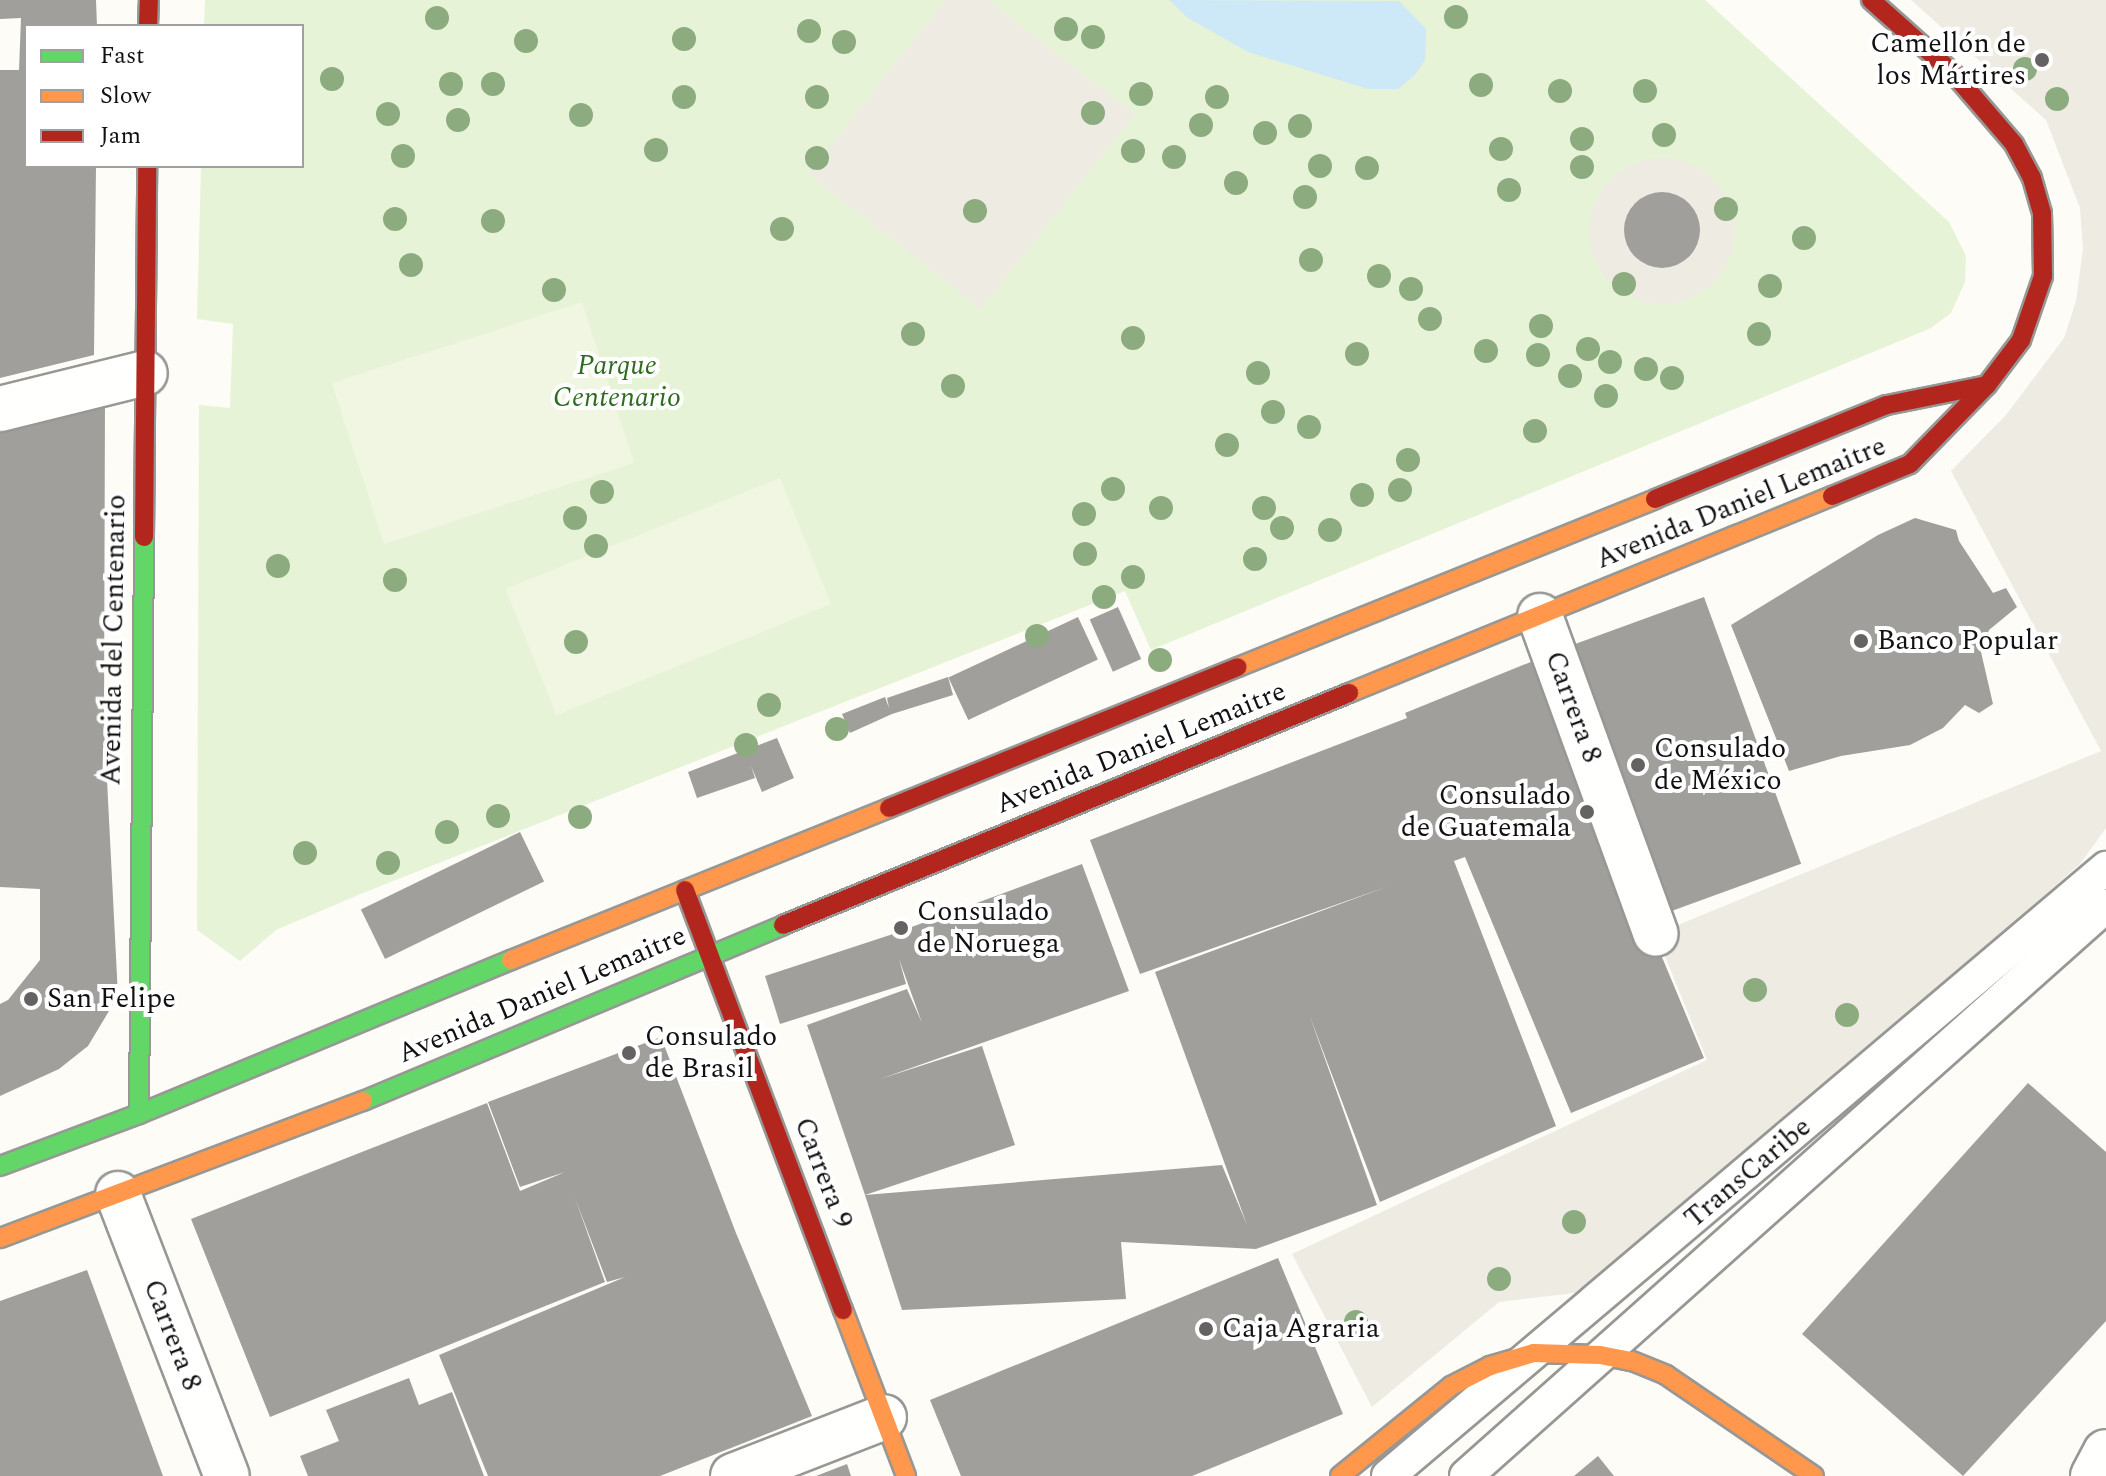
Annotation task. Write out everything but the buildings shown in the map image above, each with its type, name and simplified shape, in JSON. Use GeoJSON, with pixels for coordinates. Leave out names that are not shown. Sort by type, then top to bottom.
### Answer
{"type":"FeatureCollection","features":[{"type":"Feature","properties":{"kind":"main road"},"geometry":{"type":"LineString","coordinates":[[148,24],[149,0]]}},
{"type":"Feature","properties":{"kind":"main road"},"geometry":{"type":"LineString","coordinates":[[1871,0],[1953,73],[2014,144],[2032,178],[2042,213],[2043,276],[2021,340],[1987,385]]}},
{"type":"Feature","properties":{"kind":"main road","name":"Avenida del Centenario"},"geometry":{"type":"LineString","coordinates":[[139,1114],[147,168]]}},
{"type":"Feature","properties":{"kind":"main road","name":"Avenida Daniel Lemaitre"},"geometry":{"type":"LineString","coordinates":[[0,1238],[343,1109],[710,955],[1910,464],[1987,385]]}},
{"type":"Feature","properties":{"kind":"main road","name":"Avenida Daniel Lemaitre"},"geometry":{"type":"LineString","coordinates":[[0,1166],[139,1114],[1887,405],[1987,385]]}},
{"type":"Feature","properties":{"kind":"main road","name":"Carrera 9"},"geometry":{"type":"LineString","coordinates":[[685,890],[906,1476]]}},
{"type":"Feature","properties":{"kind":"main road"},"geometry":{"type":"LineString","coordinates":[[1340,1476],[1451,1386],[1490,1366],[1534,1353],[1600,1355],[1632,1361],[1666,1375],[1814,1476]]}},
{"type":"Feature","properties":{"kind":"street"},"geometry":{"type":"LineString","coordinates":[[0,409],[145,373]]}},
{"type":"Feature","properties":{"kind":"street","name":"Carrera 8"},"geometry":{"type":"LineString","coordinates":[[1540,616],[1656,934]]}},
{"type":"Feature","properties":{"kind":"street","name":"Carrera 8"},"geometry":{"type":"LineString","coordinates":[[118,1194],[227,1476]]}},
{"type":"Feature","properties":{"kind":"street"},"geometry":{"type":"LineString","coordinates":[[733,1476],[884,1417]]}},
{"type":"Feature","properties":{"kind":"street"},"geometry":{"type":"LineString","coordinates":[[2093,1476],[2106,1452]]}},
{"type":"Feature","properties":{"kind":"lane","name":"TransCaribe"},"geometry":{"type":"LineString","coordinates":[[1388,1476],[2106,868]]}},
{"type":"Feature","properties":{"kind":"lane","name":"TransCaribe"},"geometry":{"type":"LineString","coordinates":[[1466,1476],[2106,906]]}},
{"type":"Feature","properties":{"kind":"green space","name":"Parque Centenario"},"geometry":{"type":"Polygon","coordinates":[[[205,0],[1705,0],[1949,222],[1966,256],[1965,282],[1951,313],[1931,328],[1151,650],[1125,591],[363,893],[276,930],[240,961],[197,930],[199,405],[230,408],[233,324],[197,319],[201,168],[304,168],[304,24],[204,24],[205,0]]]}},
{"type":"Feature","properties":{"kind":"green space"},"geometry":{"type":"Polygon","coordinates":[[[582,302],[634,463],[384,544],[332,383],[582,302]]]}},
{"type":"Feature","properties":{"kind":"green space"},"geometry":{"type":"Polygon","coordinates":[[[780,478],[831,604],[557,715],[506,589],[780,478]]]}},
{"type":"Feature","properties":{"kind":"shaded area"},"geometry":{"type":"Polygon","coordinates":[[[945,0],[988,0],[1135,114],[981,309],[808,174],[945,0]]]}},
{"type":"Feature","properties":{"kind":"shaded area"},"geometry":{"type":"Polygon","coordinates":[[[1911,0],[2106,0],[2106,828],[2080,864],[1591,1291],[1499,1302],[1372,1407],[1292,1254],[1707,1060],[1656,934],[2101,751],[1951,471],[2006,415],[2064,338],[2076,301],[2083,249],[2080,208],[2046,120],[1911,0]]]}},
{"type":"Feature","properties":{"kind":"shaded area"},"geometry":{"type":"Polygon","coordinates":[[[1662,158],[1690,164],[1713,180],[1729,203],[1735,231],[1729,259],[1713,282],[1690,298],[1662,304],[1634,298],[1611,282],[1595,259],[1589,231],[1595,203],[1611,180],[1634,164],[1662,158]]]}},
{"type":"Feature","properties":{"kind":"water"},"geometry":{"type":"Polygon","coordinates":[[[1169,0],[1399,1],[1426,29],[1425,60],[1415,75],[1398,89],[1368,89],[1248,52],[1188,18],[1169,0]]]}},
{"type":"Feature","properties":{"kind":"traffic: fast"},"geometry":{"type":"LineString","coordinates":[[139,1114],[144,537]]}},
{"type":"Feature","properties":{"kind":"traffic: fast"},"geometry":{"type":"LineString","coordinates":[[363,1101],[783,925]]}},
{"type":"Feature","properties":{"kind":"traffic: fast"},"geometry":{"type":"LineString","coordinates":[[0,1166],[139,1114],[511,960]]}},
{"type":"Feature","properties":{"kind":"traffic: slow"},"geometry":{"type":"LineString","coordinates":[[1349,693],[1832,496]]}},
{"type":"Feature","properties":{"kind":"traffic: slow"},"geometry":{"type":"LineString","coordinates":[[1238,667],[1655,499]]}},
{"type":"Feature","properties":{"kind":"traffic: slow"},"geometry":{"type":"LineString","coordinates":[[511,960],[889,808]]}},
{"type":"Feature","properties":{"kind":"traffic: slow"},"geometry":{"type":"LineString","coordinates":[[0,1238],[363,1101]]}},
{"type":"Feature","properties":{"kind":"traffic: slow"},"geometry":{"type":"LineString","coordinates":[[843,1310],[906,1476]]}},
{"type":"Feature","properties":{"kind":"traffic: slow"},"geometry":{"type":"LineString","coordinates":[[1340,1476],[1451,1386],[1490,1366],[1534,1353],[1600,1355],[1632,1361],[1666,1375],[1814,1476]]}},
{"type":"Feature","properties":{"kind":"traffic: jam"},"geometry":{"type":"LineString","coordinates":[[148,24],[149,0]]}},
{"type":"Feature","properties":{"kind":"traffic: jam"},"geometry":{"type":"LineString","coordinates":[[1832,496],[1910,464],[1987,385],[2021,340],[2043,276],[2042,213],[2032,178],[2014,144],[1953,73],[1871,0]]}},
{"type":"Feature","properties":{"kind":"traffic: jam"},"geometry":{"type":"LineString","coordinates":[[144,537],[147,168]]}},
{"type":"Feature","properties":{"kind":"traffic: jam"},"geometry":{"type":"LineString","coordinates":[[1655,499],[1887,405],[1987,385]]}},
{"type":"Feature","properties":{"kind":"traffic: jam"},"geometry":{"type":"LineString","coordinates":[[889,808],[1238,667]]}},
{"type":"Feature","properties":{"kind":"traffic: jam"},"geometry":{"type":"LineString","coordinates":[[783,925],[1349,693]]}},
{"type":"Feature","properties":{"kind":"traffic: jam"},"geometry":{"type":"LineString","coordinates":[[685,890],[843,1310]]}},
{"type":"Feature","properties":{"kind":"place","name":"Camellón de los Mártires"},"geometry":{"type":"Point","coordinates":[2042,60]}},
{"type":"Feature","properties":{"kind":"place","name":"Banco Popular"},"geometry":{"type":"Point","coordinates":[1861,641]}},
{"type":"Feature","properties":{"kind":"place","name":"Consulado de México"},"geometry":{"type":"Point","coordinates":[1638,765]}},
{"type":"Feature","properties":{"kind":"place","name":"Consulado de Guatemala"},"geometry":{"type":"Point","coordinates":[1587,812]}},
{"type":"Feature","properties":{"kind":"place","name":"Consulado de Noruega"},"geometry":{"type":"Point","coordinates":[901,928]}},
{"type":"Feature","properties":{"kind":"place","name":"San Felipe"},"geometry":{"type":"Point","coordinates":[31,999]}},
{"type":"Feature","properties":{"kind":"place","name":"Consulado de Brasil"},"geometry":{"type":"Point","coordinates":[629,1053]}},
{"type":"Feature","properties":{"kind":"place","name":"Caja Agraria"},"geometry":{"type":"Point","coordinates":[1206,1329]}}]}
